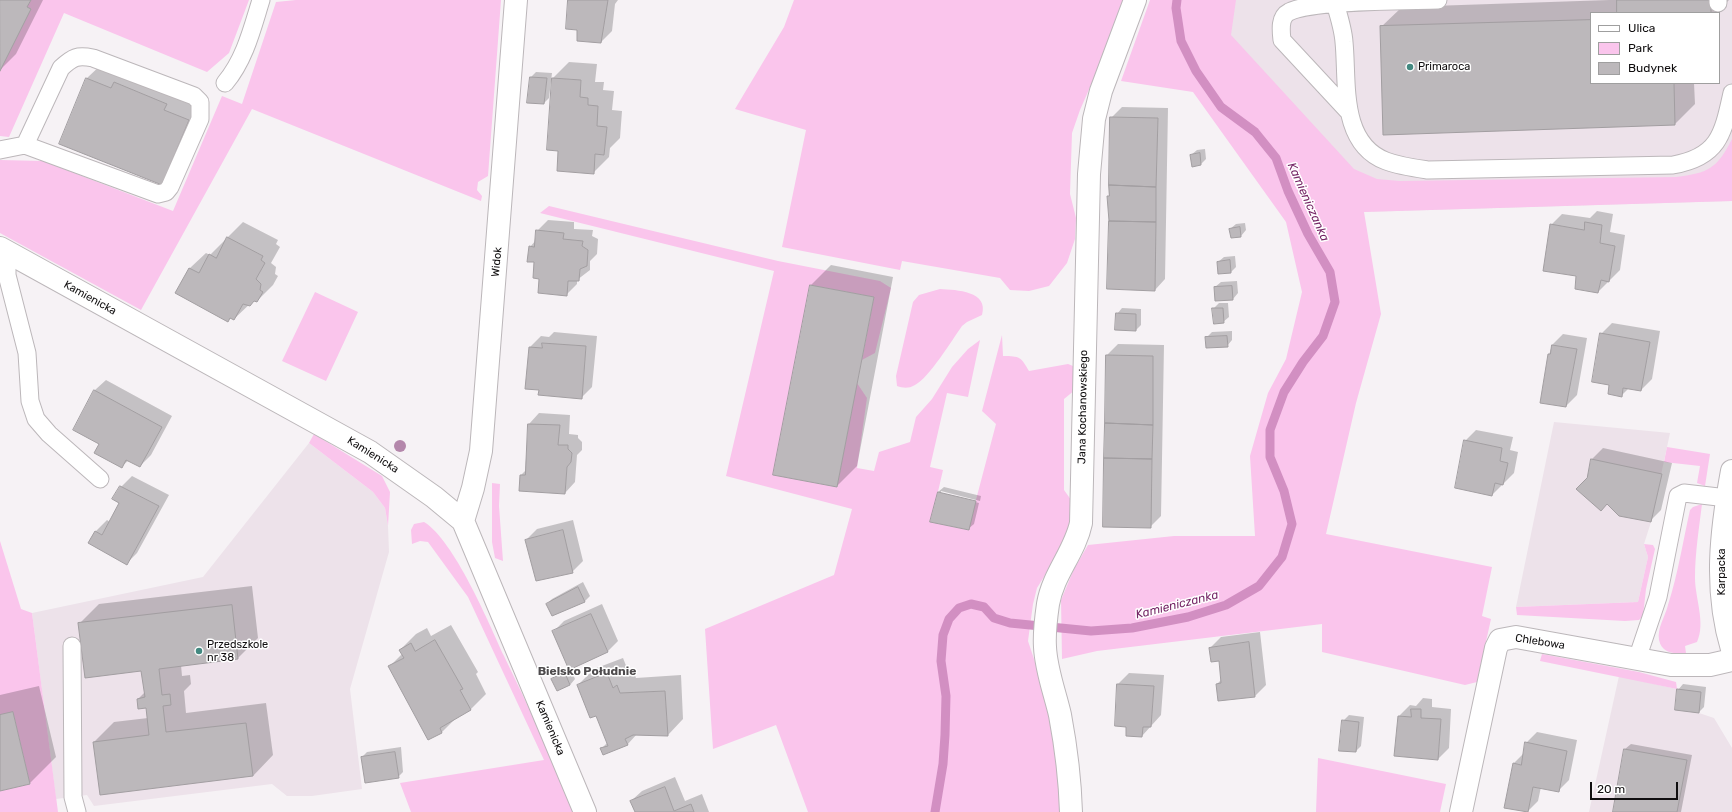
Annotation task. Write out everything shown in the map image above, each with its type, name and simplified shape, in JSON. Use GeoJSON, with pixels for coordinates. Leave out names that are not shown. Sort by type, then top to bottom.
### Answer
{"type":"FeatureCollection","features":[{"type":"Feature","properties":{"kind":"street","name":"Widok"},"geometry":{"type":"LineString","coordinates":[[463,521],[473,488],[481,451],[516,0]]}},
{"type":"Feature","properties":{"kind":"street","name":"Jana Kochanowskiego"},"geometry":{"type":"LineString","coordinates":[[1071,812],[1070,783],[1065,745],[1045,646],[1048,603],[1058,573],[1074,547],[1081,523],[1089,174],[1094,119],[1107,73],[1135,0]]}},
{"type":"Feature","properties":{"kind":"street","name":"Kamienicka"},"geometry":{"type":"LineString","coordinates":[[3,250],[370,452],[428,492],[463,521],[586,812]]}},
{"type":"Feature","properties":{"kind":"street","name":"Karpacka"},"geometry":{"type":"LineString","coordinates":[[1732,471],[1721,546],[1720,592],[1732,649]]}},
{"type":"Feature","properties":{"kind":"street","name":"Chlebowa"},"geometry":{"type":"LineString","coordinates":[[1461,812],[1496,648],[1500,640],[1516,637],[1671,666],[1692,666],[1732,660]]}},
{"type":"Feature","properties":{"kind":"lane"},"geometry":{"type":"LineString","coordinates":[[225,83],[235,71],[243,56],[262,0]]}},
{"type":"Feature","properties":{"kind":"lane"},"geometry":{"type":"LineString","coordinates":[[1348,111],[1282,40],[1282,20],[1288,12],[1335,2],[1438,0]]}},
{"type":"Feature","properties":{"kind":"lane"},"geometry":{"type":"LineString","coordinates":[[1335,2],[1344,40],[1348,111],[1355,132],[1365,147],[1384,160],[1428,170],[1674,165],[1690,162],[1702,157],[1713,147],[1720,136],[1726,120],[1732,93]]}},
{"type":"Feature","properties":{"kind":"lane"},"geometry":{"type":"LineString","coordinates":[[0,150],[25,145],[158,194],[166,192],[170,187],[200,119],[200,102],[194,96],[93,58],[79,56],[69,60],[61,68],[25,145]]}},
{"type":"Feature","properties":{"kind":"lane"},"geometry":{"type":"LineString","coordinates":[[3,250],[7,275],[27,353],[30,401],[36,419],[49,434],[100,479]]}},
{"type":"Feature","properties":{"kind":"lane"},"geometry":{"type":"LineString","coordinates":[[1637,659],[1658,597],[1678,496],[1684,493],[1727,498]]}},
{"type":"Feature","properties":{"kind":"lane"},"geometry":{"type":"LineString","coordinates":[[72,646],[73,797],[77,812]]}},
{"type":"Feature","properties":{"kind":"shaded area"},"geometry":{"type":"Polygon","coordinates":[[[1219,0],[1732,0],[1732,201],[1364,212],[1212,49],[1219,0]]]}},
{"type":"Feature","properties":{"kind":"shaded area"},"geometry":{"type":"Polygon","coordinates":[[[1554,422],[1670,433],[1651,522],[1644,544],[1648,557],[1638,602],[1516,607],[1554,422]]]}},
{"type":"Feature","properties":{"kind":"shaded area","name":"Przedszkole nr 38"},"geometry":{"type":"Polygon","coordinates":[[[309,443],[373,492],[385,508],[388,526],[389,552],[350,689],[362,789],[312,796],[287,796],[272,784],[94,806],[87,795],[56,799],[32,613],[203,577],[309,443]]]}},
{"type":"Feature","properties":{"kind":"shaded area"},"geometry":{"type":"Polygon","coordinates":[[[1619,676],[1677,689],[1701,692],[1699,713],[1714,718],[1732,748],[1732,812],[1589,812],[1619,676]]]}},
{"type":"Feature","properties":{"kind":"green space"},"geometry":{"type":"Polygon","coordinates":[[[31,0],[249,0],[229,53],[207,72],[64,13],[9,137],[0,136],[0,71],[31,9],[27,7],[31,0]]]}},
{"type":"Feature","properties":{"kind":"green space"},"geometry":{"type":"Polygon","coordinates":[[[296,0],[501,0],[488,176],[478,182],[477,190],[482,196],[481,201],[252,109],[141,310],[0,233],[0,160],[43,161],[173,211],[222,96],[242,104],[276,2],[296,0]]]}},
{"type":"Feature","properties":{"kind":"green space"},"geometry":{"type":"Polygon","coordinates":[[[794,0],[1126,0],[1080,110],[1072,133],[1070,194],[1076,218],[1075,239],[1067,263],[1049,286],[1029,291],[1010,290],[1000,278],[902,261],[900,270],[782,247],[806,130],[735,109],[784,27],[794,0]]]}},
{"type":"Feature","properties":{"kind":"green space"},"geometry":{"type":"Polygon","coordinates":[[[1150,0],[1236,0],[1231,35],[1354,169],[1377,179],[1400,181],[1676,177],[1696,174],[1710,168],[1721,157],[1732,139],[1732,201],[1364,212],[1381,314],[1356,403],[1326,534],[1492,567],[1482,616],[1491,619],[1477,682],[1465,685],[1322,652],[1322,624],[1097,651],[1062,659],[1061,600],[1074,569],[1088,545],[1174,536],[1255,536],[1250,456],[1268,393],[1286,359],[1302,292],[1286,222],[1193,92],[1121,81],[1150,0]]]}},
{"type":"Feature","properties":{"kind":"green space"},"geometry":{"type":"Polygon","coordinates":[[[549,206],[778,261],[880,281],[891,288],[875,353],[862,360],[874,297],[810,285],[774,475],[837,487],[857,383],[867,398],[857,468],[874,471],[879,452],[910,442],[916,417],[932,399],[952,367],[968,349],[980,340],[968,397],[947,393],[930,467],[943,470],[931,522],[968,530],[996,424],[982,411],[1002,335],[1003,356],[1013,356],[1019,358],[1029,371],[1068,364],[1073,366],[1075,390],[1064,399],[1064,490],[1074,504],[1071,533],[1037,588],[1033,604],[1028,641],[1048,701],[1057,747],[1063,812],[808,812],[776,725],[713,749],[705,629],[834,575],[852,509],[726,476],[774,271],[540,213],[549,206]]]}},
{"type":"Feature","properties":{"kind":"green space"},"geometry":{"type":"Polygon","coordinates":[[[940,289],[963,291],[976,296],[981,301],[983,307],[982,315],[962,326],[933,367],[921,381],[908,388],[897,386],[896,376],[913,302],[919,295],[940,289]]]}},
{"type":"Feature","properties":{"kind":"green space"},"geometry":{"type":"Polygon","coordinates":[[[315,292],[358,312],[326,381],[282,361],[315,292]]]}},
{"type":"Feature","properties":{"kind":"green space"},"geometry":{"type":"Polygon","coordinates":[[[314,434],[382,476],[390,492],[388,526],[385,508],[373,492],[309,443],[314,434]]]}},
{"type":"Feature","properties":{"kind":"green space"},"geometry":{"type":"Polygon","coordinates":[[[1667,447],[1710,454],[1705,486],[1697,483],[1700,466],[1664,462],[1667,447]]]}},
{"type":"Feature","properties":{"kind":"green space"},"geometry":{"type":"Polygon","coordinates":[[[492,483],[500,484],[499,506],[503,561],[495,558],[492,542],[492,483]]]}},
{"type":"Feature","properties":{"kind":"green space"},"geometry":{"type":"Polygon","coordinates":[[[1702,504],[1695,569],[1695,586],[1700,619],[1699,635],[1697,642],[1685,646],[1686,653],[1673,653],[1666,651],[1661,645],[1659,640],[1659,631],[1675,581],[1690,510],[1693,507],[1702,504]]]}},
{"type":"Feature","properties":{"kind":"green space"},"geometry":{"type":"Polygon","coordinates":[[[424,522],[447,546],[470,583],[541,734],[575,812],[411,812],[400,783],[544,760],[468,597],[428,542],[420,541],[412,544],[411,530],[414,524],[424,522]]]}},
{"type":"Feature","properties":{"kind":"green space"},"geometry":{"type":"Polygon","coordinates":[[[0,541],[21,609],[32,613],[58,812],[0,812],[0,791],[30,784],[13,712],[0,715],[0,541]]]}},
{"type":"Feature","properties":{"kind":"green space"},"geometry":{"type":"Polygon","coordinates":[[[1644,544],[1653,545],[1655,549],[1646,589],[1643,616],[1639,620],[1625,621],[1517,615],[1516,607],[1638,602],[1648,557],[1644,544]]]}},
{"type":"Feature","properties":{"kind":"green space"},"geometry":{"type":"Polygon","coordinates":[[[1542,654],[1639,672],[1676,682],[1677,689],[1540,661],[1542,654]]]}},
{"type":"Feature","properties":{"kind":"green space"},"geometry":{"type":"Polygon","coordinates":[[[1318,758],[1446,784],[1440,812],[1316,812],[1318,758]]]}},
{"type":"Feature","properties":{"kind":"building"},"geometry":{"type":"Polygon","coordinates":[[[0,0],[31,0],[27,7],[31,9],[0,71],[0,0]]]}},
{"type":"Feature","properties":{"kind":"building"},"geometry":{"type":"Polygon","coordinates":[[[568,0],[608,0],[601,43],[577,41],[577,30],[566,29],[568,0]]]}},
{"type":"Feature","properties":{"kind":"building"},"geometry":{"type":"Polygon","coordinates":[[[1617,0],[1711,0],[1711,12],[1617,12],[1617,0]]]}},
{"type":"Feature","properties":{"kind":"building"},"geometry":{"type":"Polygon","coordinates":[[[1590,20],[1590,84],[1674,84],[1675,125],[1383,135],[1380,26],[1590,20]]]}},
{"type":"Feature","properties":{"kind":"building"},"geometry":{"type":"Polygon","coordinates":[[[530,77],[547,78],[544,104],[527,103],[530,77]]]}},
{"type":"Feature","properties":{"kind":"building"},"geometry":{"type":"Polygon","coordinates":[[[86,78],[111,88],[114,82],[167,104],[164,110],[189,120],[162,185],[59,144],[86,78]]]}},
{"type":"Feature","properties":{"kind":"building"},"geometry":{"type":"Polygon","coordinates":[[[552,78],[581,80],[580,97],[588,98],[588,105],[598,106],[597,126],[607,127],[604,155],[595,154],[594,174],[557,171],[558,151],[547,150],[552,78]]]}},
{"type":"Feature","properties":{"kind":"building"},"geometry":{"type":"Polygon","coordinates":[[[1110,117],[1158,118],[1156,187],[1109,185],[1110,117]]]}},
{"type":"Feature","properties":{"kind":"building"},"geometry":{"type":"Polygon","coordinates":[[[1200,153],[1201,165],[1192,167],[1190,155],[1200,153]]]}},
{"type":"Feature","properties":{"kind":"building"},"geometry":{"type":"Polygon","coordinates":[[[1109,185],[1156,187],[1156,222],[1109,221],[1107,196],[1109,196],[1109,185]]]}},
{"type":"Feature","properties":{"kind":"building"},"geometry":{"type":"Polygon","coordinates":[[[1109,221],[1156,222],[1155,291],[1107,289],[1109,221]]]}},
{"type":"Feature","properties":{"kind":"building"},"geometry":{"type":"Polygon","coordinates":[[[1585,222],[1602,225],[1600,243],[1615,246],[1609,282],[1601,280],[1598,293],[1575,289],[1576,276],[1543,271],[1550,224],[1584,230],[1585,222]]]}},
{"type":"Feature","properties":{"kind":"building"},"geometry":{"type":"Polygon","coordinates":[[[1240,227],[1241,237],[1231,238],[1229,229],[1240,227]]]}},
{"type":"Feature","properties":{"kind":"building"},"geometry":{"type":"Polygon","coordinates":[[[536,230],[564,233],[563,239],[583,241],[582,246],[588,250],[587,266],[580,269],[579,281],[568,281],[567,296],[538,293],[539,279],[533,278],[534,262],[527,262],[529,246],[534,247],[536,230]]]}},
{"type":"Feature","properties":{"kind":"building"},"geometry":{"type":"Polygon","coordinates":[[[227,237],[263,256],[261,260],[265,263],[256,279],[261,284],[260,290],[263,292],[257,302],[254,301],[250,306],[243,304],[234,320],[230,318],[228,322],[175,293],[189,268],[199,273],[209,254],[216,258],[227,237]]]}},
{"type":"Feature","properties":{"kind":"building"},"geometry":{"type":"Polygon","coordinates":[[[1230,260],[1231,273],[1218,274],[1217,262],[1230,260]]]}},
{"type":"Feature","properties":{"kind":"building"},"geometry":{"type":"Polygon","coordinates":[[[810,285],[874,297],[837,487],[773,475],[810,285]]]}},
{"type":"Feature","properties":{"kind":"building"},"geometry":{"type":"Polygon","coordinates":[[[1232,286],[1233,300],[1215,301],[1214,287],[1232,286]]]}},
{"type":"Feature","properties":{"kind":"building"},"geometry":{"type":"Polygon","coordinates":[[[1212,308],[1223,308],[1224,323],[1214,324],[1212,308]]]}},
{"type":"Feature","properties":{"kind":"building"},"geometry":{"type":"Polygon","coordinates":[[[1116,313],[1136,314],[1136,331],[1115,330],[1116,313]]]}},
{"type":"Feature","properties":{"kind":"building"},"geometry":{"type":"Polygon","coordinates":[[[1600,333],[1650,342],[1641,391],[1623,388],[1622,397],[1608,394],[1609,385],[1592,382],[1600,333]]]}},
{"type":"Feature","properties":{"kind":"building"},"geometry":{"type":"Polygon","coordinates":[[[1227,336],[1228,347],[1206,348],[1205,337],[1227,336]]]}},
{"type":"Feature","properties":{"kind":"building"},"geometry":{"type":"Polygon","coordinates":[[[542,343],[586,346],[582,399],[538,395],[539,390],[525,389],[529,347],[542,348],[542,343]]]}},
{"type":"Feature","properties":{"kind":"building"},"geometry":{"type":"Polygon","coordinates":[[[1552,345],[1577,349],[1566,407],[1540,403],[1548,354],[1550,354],[1552,345]]]}},
{"type":"Feature","properties":{"kind":"building"},"geometry":{"type":"Polygon","coordinates":[[[1106,355],[1153,356],[1153,425],[1105,423],[1106,355]]]}},
{"type":"Feature","properties":{"kind":"building"},"geometry":{"type":"Polygon","coordinates":[[[94,390],[162,427],[140,467],[126,460],[122,468],[94,453],[99,444],[73,430],[94,390]]]}},
{"type":"Feature","properties":{"kind":"building"},"geometry":{"type":"Polygon","coordinates":[[[1105,423],[1153,425],[1152,459],[1104,458],[1105,423]]]}},
{"type":"Feature","properties":{"kind":"building"},"geometry":{"type":"Polygon","coordinates":[[[528,424],[560,425],[558,445],[568,445],[568,449],[572,453],[571,462],[567,467],[565,494],[519,491],[520,475],[525,475],[528,424]]]}},
{"type":"Feature","properties":{"kind":"building"},"geometry":{"type":"Polygon","coordinates":[[[1464,440],[1502,448],[1500,461],[1508,463],[1503,485],[1495,483],[1492,496],[1455,488],[1464,440]]]}},
{"type":"Feature","properties":{"kind":"building"},"geometry":{"type":"Polygon","coordinates":[[[1104,458],[1152,459],[1151,528],[1103,527],[1104,458]]]}},
{"type":"Feature","properties":{"kind":"building"},"geometry":{"type":"Polygon","coordinates":[[[1591,459],[1662,474],[1651,522],[1619,516],[1607,504],[1601,511],[1576,489],[1587,478],[1591,459]]]}},
{"type":"Feature","properties":{"kind":"building"},"geometry":{"type":"Polygon","coordinates":[[[120,486],[159,506],[127,565],[88,543],[95,531],[102,535],[119,503],[112,499],[120,486]]]}},
{"type":"Feature","properties":{"kind":"building"},"geometry":{"type":"Polygon","coordinates":[[[938,492],[976,501],[969,530],[930,522],[938,492]]]}},
{"type":"Feature","properties":{"kind":"building"},"geometry":{"type":"Polygon","coordinates":[[[563,530],[573,573],[536,581],[525,540],[563,530]]]}},
{"type":"Feature","properties":{"kind":"building"},"geometry":{"type":"Polygon","coordinates":[[[578,587],[585,602],[552,616],[546,604],[578,587]]]}},
{"type":"Feature","properties":{"kind":"building"},"geometry":{"type":"Polygon","coordinates":[[[232,605],[238,659],[159,669],[162,695],[170,694],[171,705],[163,706],[166,732],[246,723],[253,776],[100,795],[93,742],[149,735],[146,708],[138,709],[137,699],[145,697],[141,671],[85,678],[78,623],[232,605]]]}},
{"type":"Feature","properties":{"kind":"building"},"geometry":{"type":"Polygon","coordinates":[[[591,614],[608,652],[569,670],[552,631],[591,614]]]}},
{"type":"Feature","properties":{"kind":"building"},"geometry":{"type":"Polygon","coordinates":[[[435,640],[463,689],[460,690],[471,710],[440,728],[442,733],[428,740],[388,666],[404,658],[399,650],[411,643],[415,651],[435,640]]]}},
{"type":"Feature","properties":{"kind":"building"},"geometry":{"type":"Polygon","coordinates":[[[1249,642],[1255,697],[1218,701],[1216,684],[1221,683],[1219,661],[1211,662],[1209,648],[1249,642]]]}},
{"type":"Feature","properties":{"kind":"building"},"geometry":{"type":"Polygon","coordinates":[[[565,673],[570,685],[557,691],[551,679],[565,673]]]}},
{"type":"Feature","properties":{"kind":"building"},"geometry":{"type":"Polygon","coordinates":[[[607,673],[613,688],[617,685],[620,693],[665,691],[668,736],[633,735],[625,739],[628,745],[603,755],[600,748],[608,746],[596,716],[590,718],[577,685],[607,673]]]}},
{"type":"Feature","properties":{"kind":"building"},"geometry":{"type":"Polygon","coordinates":[[[1117,684],[1154,686],[1151,727],[1143,727],[1142,737],[1126,736],[1126,727],[1115,726],[1117,684]]]}},
{"type":"Feature","properties":{"kind":"building"},"geometry":{"type":"Polygon","coordinates":[[[1677,689],[1701,692],[1699,713],[1675,710],[1677,689]]]}},
{"type":"Feature","properties":{"kind":"building"},"geometry":{"type":"Polygon","coordinates":[[[1411,709],[1421,709],[1421,718],[1441,719],[1438,760],[1394,756],[1398,716],[1411,717],[1411,709]]]}},
{"type":"Feature","properties":{"kind":"building"},"geometry":{"type":"Polygon","coordinates":[[[13,712],[30,784],[0,791],[0,715],[13,712]]]}},
{"type":"Feature","properties":{"kind":"building"},"geometry":{"type":"Polygon","coordinates":[[[1342,720],[1359,722],[1356,752],[1339,751],[1342,720]]]}},
{"type":"Feature","properties":{"kind":"building"},"geometry":{"type":"Polygon","coordinates":[[[1525,742],[1567,751],[1559,792],[1533,787],[1528,812],[1504,808],[1513,763],[1521,765],[1525,742]]]}},
{"type":"Feature","properties":{"kind":"building"},"geometry":{"type":"Polygon","coordinates":[[[1624,749],[1687,760],[1677,812],[1613,812],[1624,749]]]}},
{"type":"Feature","properties":{"kind":"building"},"geometry":{"type":"Polygon","coordinates":[[[395,752],[399,778],[365,783],[361,757],[395,752]]]}},
{"type":"Feature","properties":{"kind":"building"},"geometry":{"type":"Polygon","coordinates":[[[665,787],[674,811],[691,804],[694,812],[635,812],[630,801],[665,787]]]}},
{"type":"Feature","properties":{"kind":"waterway","name":"Kamieniczanka"},"geometry":{"type":"LineString","coordinates":[[935,812],[943,764],[945,735],[946,696],[941,661],[943,635],[949,619],[959,608],[971,604],[984,607],[994,618],[1010,623],[1091,631],[1132,628],[1188,617],[1226,605],[1259,586],[1282,557],[1292,524],[1284,491],[1270,457],[1270,430],[1284,392],[1303,362],[1323,336],[1335,302],[1330,272],[1308,234],[1288,191],[1276,158],[1255,132],[1221,107],[1196,71],[1181,41],[1176,8],[1177,0]]}},
{"type":"Feature","properties":{"kind":"place","name":"Primaroca"},"geometry":{"type":"Point","coordinates":[1410,67]}},
{"type":"Feature","properties":{"kind":"place","name":"Przedszkole nr 38"},"geometry":{"type":"Point","coordinates":[199,651]}},
{"type":"Feature","properties":{"kind":"district","name":"Bielsko Południe"},"geometry":{"type":"Point","coordinates":[587,672]}}]}
